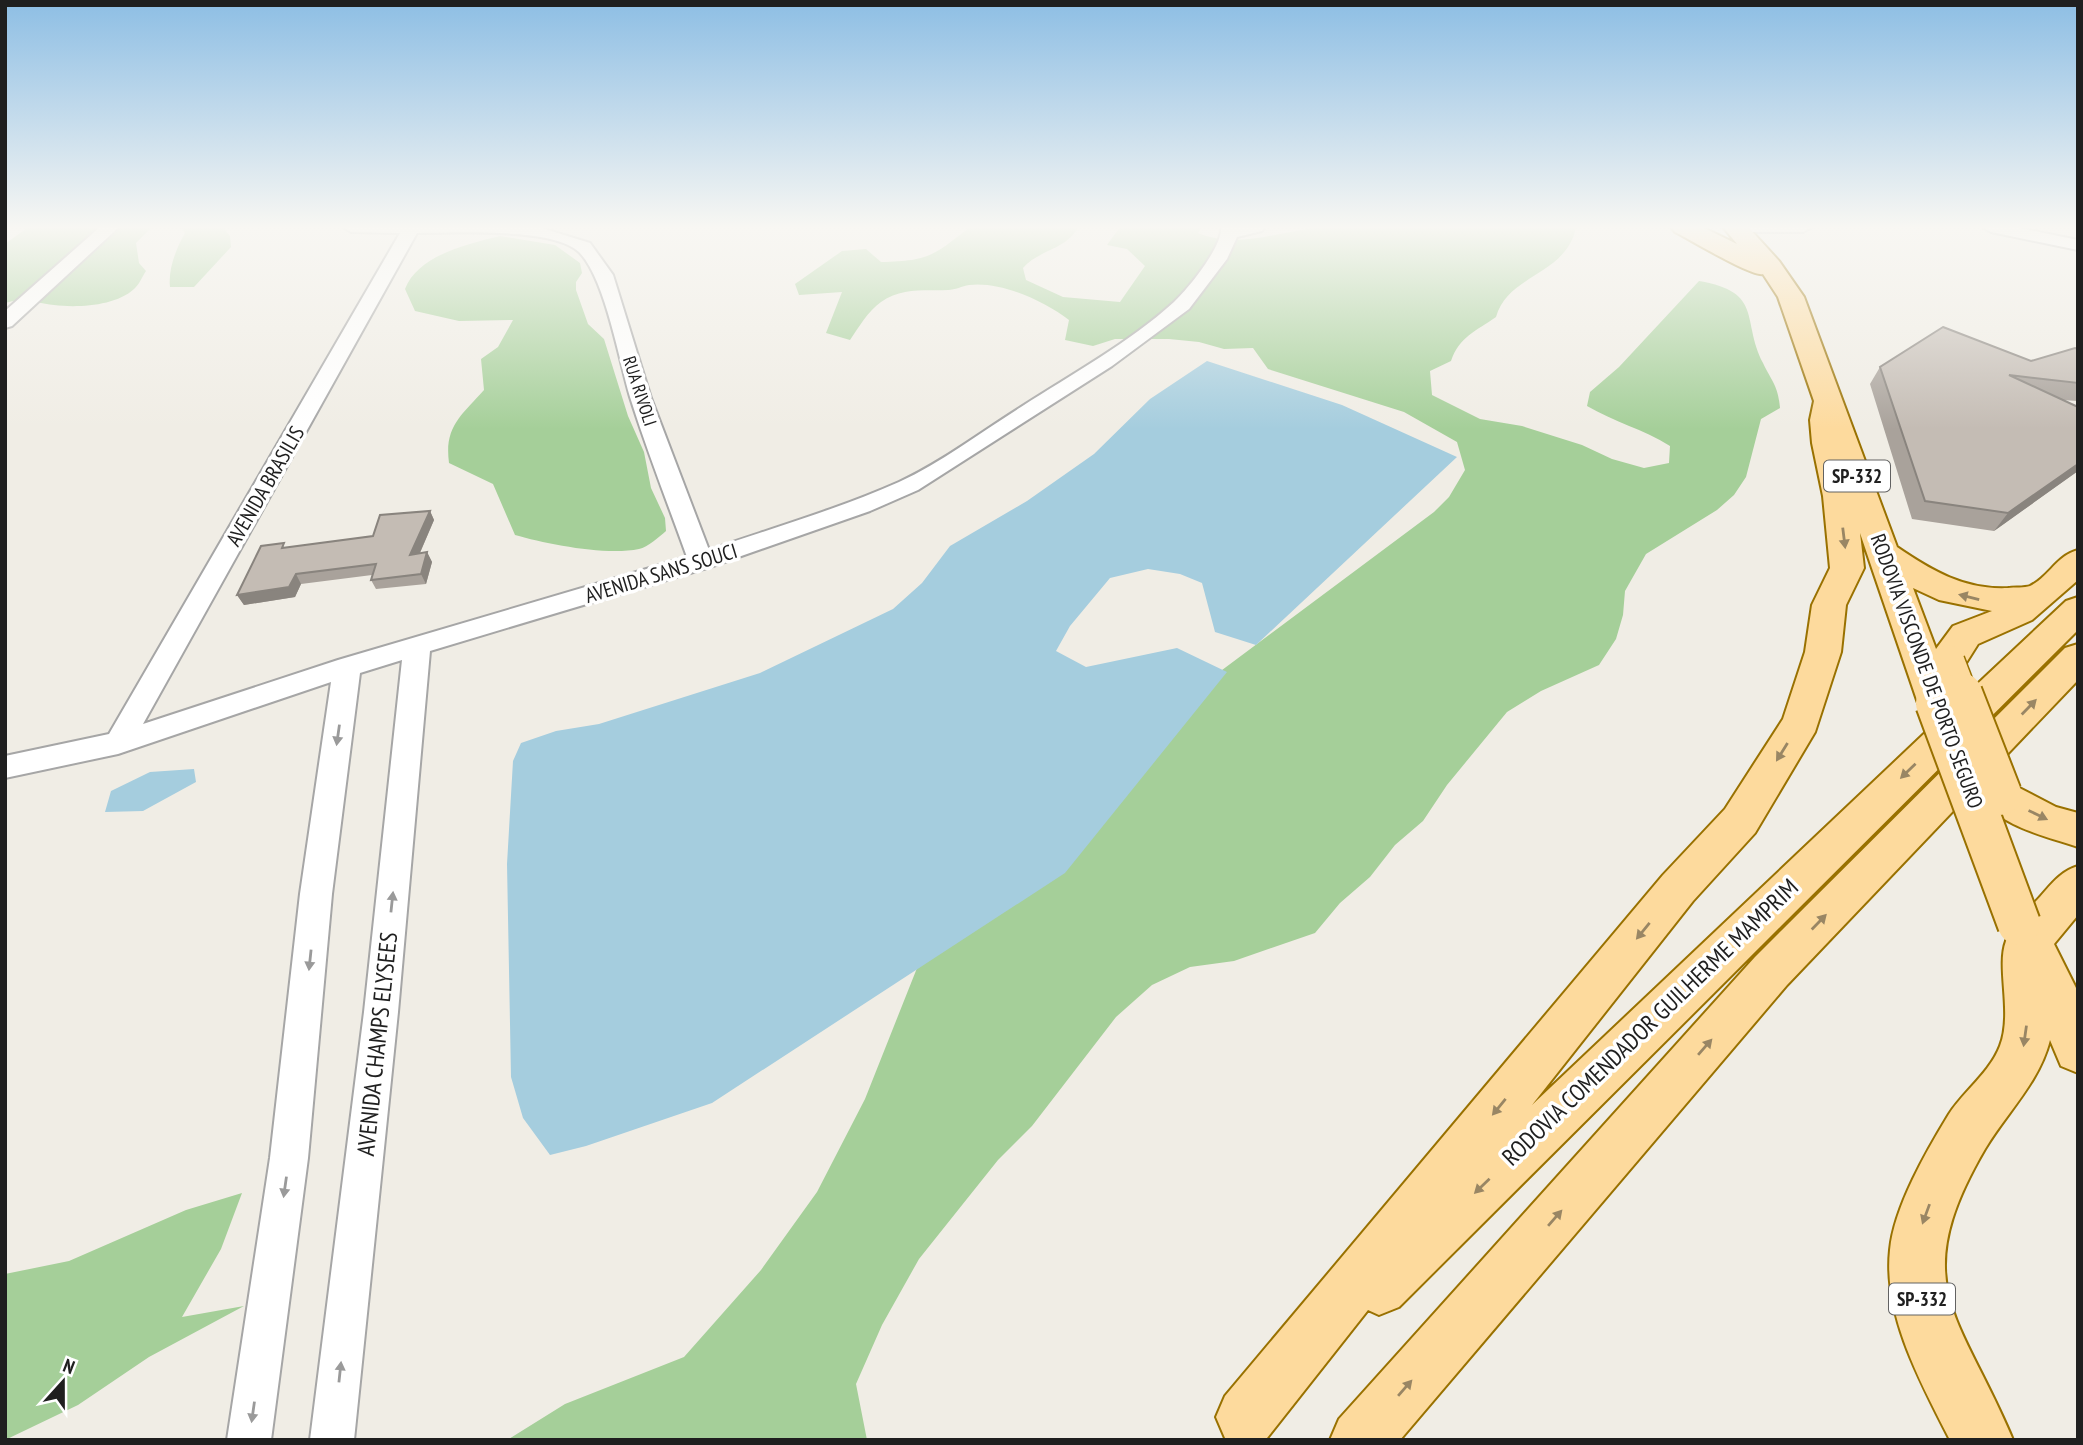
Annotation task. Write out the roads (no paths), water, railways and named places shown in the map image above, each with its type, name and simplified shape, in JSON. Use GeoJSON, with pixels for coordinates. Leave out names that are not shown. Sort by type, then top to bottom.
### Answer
{"type":"FeatureCollection","features":[{"type":"Feature","properties":{"kind":"main road","name":"RODOVIA VISCONDE DE PORTO SEGURO"},"geometry":{"type":"LineString","coordinates":[[1776,294],[1793,321],[1829,398]]}},
{"type":"Feature","properties":{"kind":"main road","name":"RODOVIA VISCONDE DE PORTO SEGURO"},"geometry":{"type":"LineString","coordinates":[[1788,294],[1829,398],[1885,554],[1894,588],[2023,934],[2045,969],[2078,1050]]}},
{"type":"Feature","properties":{"kind":"main road"},"geometry":{"type":"LineString","coordinates":[[1236,1428],[1678,888],[1740,821],[1801,722],[1823,652],[1829,605],[1847,568],[1839,496],[1827,443],[1825,419],[1829,398]]}},
{"type":"Feature","properties":{"kind":"main road"},"geometry":{"type":"LineString","coordinates":[[1885,554],[1909,572],[1953,593],[1992,602],[2057,603]]}},
{"type":"Feature","properties":{"kind":"main road"},"geometry":{"type":"LineString","coordinates":[[2078,561],[2057,603],[1971,630],[1955,643],[1948,662],[2000,794],[2043,819],[2078,830]]}},
{"type":"Feature","properties":{"kind":"main road","name":"RODOVIA COMENDADOR GUILHERME MAMPRIM"},"geometry":{"type":"LineString","coordinates":[[1236,1428],[2057,603]]}},
{"type":"Feature","properties":{"kind":"main road","name":"RODOVIA COMENDADOR GUILHERME MAMPRIM"},"geometry":{"type":"LineString","coordinates":[[1360,1440],[1771,971],[2078,657]]}},
{"type":"Feature","properties":{"kind":"main road"},"geometry":{"type":"LineString","coordinates":[[2023,934],[2078,884]]}},
{"type":"Feature","properties":{"kind":"main road","name":"RODOVIA VISCONDE DE PORTO SEGURO"},"geometry":{"type":"LineString","coordinates":[[1983,1440],[1942,1357],[1924,1309],[1917,1277],[1917,1250],[1924,1217],[1938,1186],[1968,1130],[2009,1076],[2023,1049],[2028,1013],[2023,934]]}},
{"type":"Feature","properties":{"kind":"street"},"geometry":{"type":"LineString","coordinates":[[5,322],[34,294]]}},
{"type":"Feature","properties":{"kind":"street","name":"AVENIDA BRASILIS"},"geometry":{"type":"LineString","coordinates":[[118,743],[374,294]]}},
{"type":"Feature","properties":{"kind":"street","name":"RUA RIVOLI"},"geometry":{"type":"LineString","coordinates":[[610,294],[640,398],[701,561]]}},
{"type":"Feature","properties":{"kind":"street","name":"AVENIDA SANS SOUCI"},"geometry":{"type":"LineString","coordinates":[[5,767],[118,743],[347,667],[701,561],[862,506],[910,485],[993,436],[1105,362],[1182,305],[1190,294]]}},
{"type":"Feature","properties":{"kind":"street","name":"AVENIDA CHAMPS ELYSEES"},"geometry":{"type":"LineString","coordinates":[[332,1440],[381,1012],[417,647]]}},
{"type":"Feature","properties":{"kind":"street"},"geometry":{"type":"LineString","coordinates":[[249,1440],[289,1158],[316,894],[347,667]]}},
{"type":"Feature","properties":{"kind":"water"},"geometry":{"type":"Polygon","coordinates":[[[1207,361],[1342,405],[1457,457],[1256,645],[1215,632],[1202,583],[1180,574],[1148,569],[1110,578],[1070,626],[1056,651],[1086,667],[1177,648],[1227,672],[1065,873],[712,1103],[586,1146],[550,1155],[523,1118],[511,1077],[507,864],[513,761],[521,743],[556,731],[599,724],[760,673],[893,609],[922,583],[950,546],[1027,501],[1094,454],[1150,399],[1207,361]]]}},
{"type":"Feature","properties":{"kind":"water"},"geometry":{"type":"Polygon","coordinates":[[[194,769],[196,782],[143,811],[105,812],[111,791],[150,772],[194,769]]]}}]}
